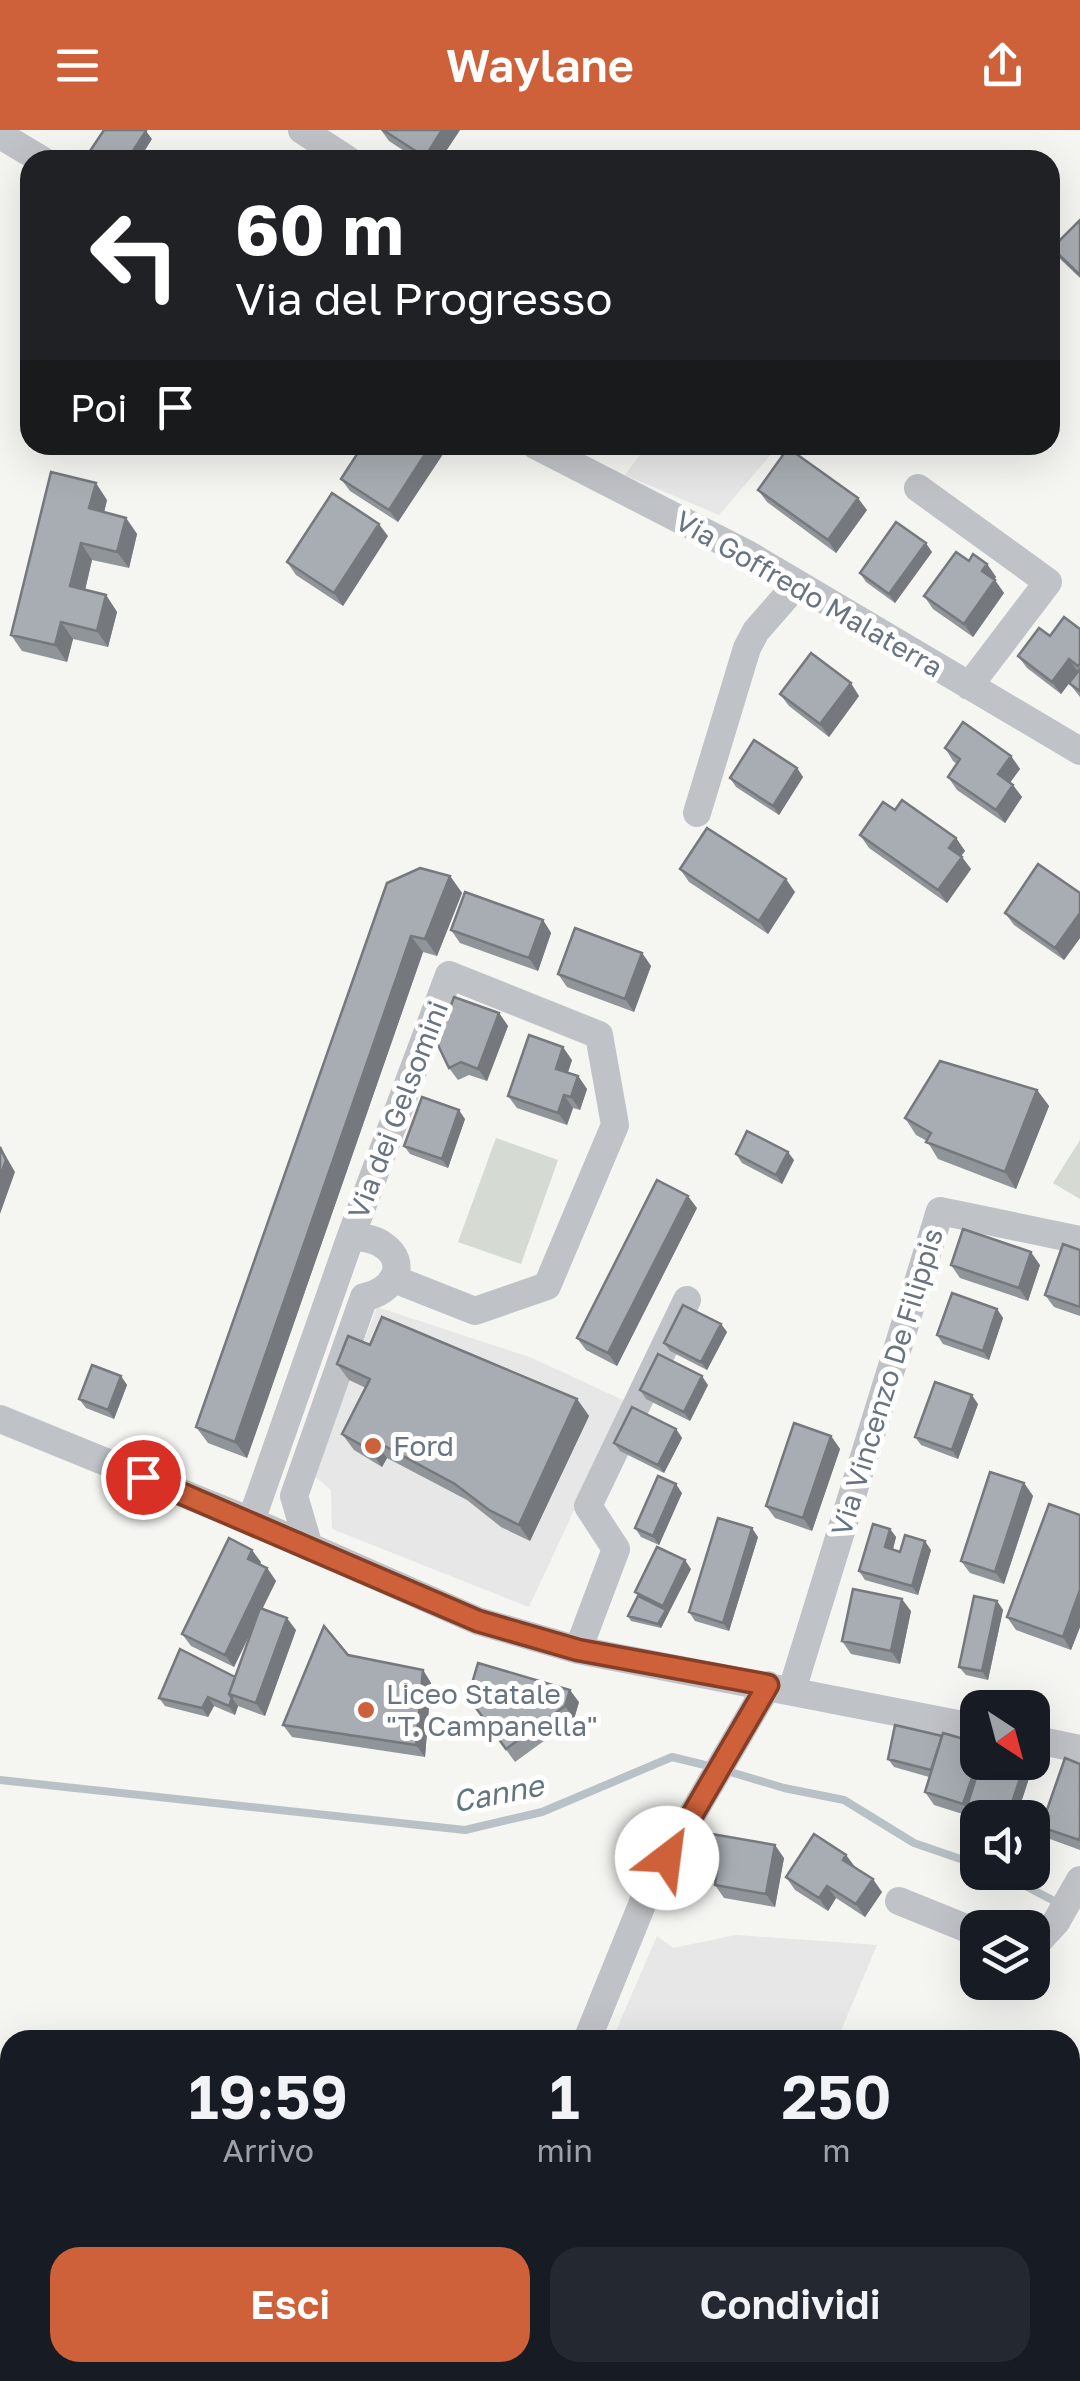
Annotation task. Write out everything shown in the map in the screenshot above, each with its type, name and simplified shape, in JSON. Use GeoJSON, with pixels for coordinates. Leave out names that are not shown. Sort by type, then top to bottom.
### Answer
{"type":"FeatureCollection","features":[{"type":"Feature","properties":{"kind":"street"},"geometry":{"type":"LineString","coordinates":[[302,130],[333,150]]}},
{"type":"Feature","properties":{"kind":"street"},"geometry":{"type":"LineString","coordinates":[[0,135],[25,150]]}},
{"type":"Feature","properties":{"kind":"street","name":"Via Goffredo Malaterra"},"geometry":{"type":"LineString","coordinates":[[554,455],[797,584],[1078,750]]}},
{"type":"Feature","properties":{"kind":"street"},"geometry":{"type":"LineString","coordinates":[[918,488],[1048,582],[969,686]]}},
{"type":"Feature","properties":{"kind":"street"},"geometry":{"type":"LineString","coordinates":[[697,813],[747,648],[756,631],[797,584]]}},
{"type":"Feature","properties":{"kind":"street","name":"Via dei Gelsomini"},"geometry":{"type":"LineString","coordinates":[[254,1512],[351,1236],[449,975],[599,1035],[615,1125],[547,1286],[475,1311],[394,1279],[396,1265],[392,1253],[382,1244],[351,1236]]}},
{"type":"Feature","properties":{"kind":"street","name":"Via Vincenzo De Filippis"},"geometry":{"type":"LineString","coordinates":[[780,1687],[940,1211],[1080,1240]]}},
{"type":"Feature","properties":{"kind":"street"},"geometry":{"type":"LineString","coordinates":[[309,1547],[294,1496],[364,1297],[386,1290],[394,1279]]}},
{"type":"Feature","properties":{"kind":"street"},"geometry":{"type":"LineString","coordinates":[[578,1650],[616,1549],[588,1506],[687,1300]]}},
{"type":"Feature","properties":{"kind":"street"},"geometry":{"type":"LineString","coordinates":[[0,1419],[254,1512],[309,1547],[478,1621],[578,1650],[960,1724]]}},
{"type":"Feature","properties":{"kind":"street"},"geometry":{"type":"LineString","coordinates":[[254,1512],[294,1496]]}},
{"type":"Feature","properties":{"kind":"street"},"geometry":{"type":"LineString","coordinates":[[591,2030],[648,1890],[746,1724],[780,1687]]}},
{"type":"Feature","properties":{"kind":"street"},"geometry":{"type":"LineString","coordinates":[[1050,1741],[1078,1744]]}},
{"type":"Feature","properties":{"kind":"street"},"geometry":{"type":"LineString","coordinates":[[1050,1928],[1076,1886]]}},
{"type":"Feature","properties":{"kind":"street"},"geometry":{"type":"LineString","coordinates":[[898,1901],[960,1926]]}},
{"type":"Feature","properties":{"kind":"shaded area"},"geometry":{"type":"Polygon","coordinates":[[[640,455],[770,455],[719,515],[625,475],[640,455]]]}},
{"type":"Feature","properties":{"kind":"shaded area"},"geometry":{"type":"Polygon","coordinates":[[[496,1138],[558,1160],[521,1264],[458,1242],[496,1138]]]}},
{"type":"Feature","properties":{"kind":"shaded area"},"geometry":{"type":"Polygon","coordinates":[[[1080,1140],[1080,1199],[1053,1183],[1080,1140]]]}},
{"type":"Feature","properties":{"kind":"shaded area"},"geometry":{"type":"Polygon","coordinates":[[[377,1307],[532,1358],[625,1401],[529,1607],[332,1529],[331,1490],[313,1475],[377,1307]]]}},
{"type":"Feature","properties":{"kind":"shaded area"},"geometry":{"type":"Polygon","coordinates":[[[736,1935],[877,1945],[841,2030],[616,2030],[657,1936],[673,1948],[736,1935]]]}},
{"type":"Feature","properties":{"kind":"building"},"geometry":{"type":"Polygon","coordinates":[[[104,130],[146,131],[134,150],[91,150],[104,130]]]}},
{"type":"Feature","properties":{"kind":"building"},"geometry":{"type":"Polygon","coordinates":[[[383,130],[442,130],[429,150],[414,150],[383,130]]]}},
{"type":"Feature","properties":{"kind":"building"},"geometry":{"type":"Polygon","coordinates":[[[1080,220],[1080,275],[1060,256],[1060,240],[1080,220]]]}},
{"type":"Feature","properties":{"kind":"building"},"geometry":{"type":"Polygon","coordinates":[[[357,455],[425,455],[389,510],[341,479],[357,455]]]}},
{"type":"Feature","properties":{"kind":"building"},"geometry":{"type":"Polygon","coordinates":[[[783,455],[798,455],[858,498],[828,540],[758,490],[783,455]]]}},
{"type":"Feature","properties":{"kind":"building"},"geometry":{"type":"Polygon","coordinates":[[[51,472],[96,483],[89,508],[126,518],[117,552],[81,543],[70,586],[106,595],[97,631],[61,622],[55,645],[11,635],[51,472]]]}},
{"type":"Feature","properties":{"kind":"building"},"geometry":{"type":"Polygon","coordinates":[[[332,493],[379,524],[334,593],[287,562],[332,493]]]}},
{"type":"Feature","properties":{"kind":"building"},"geometry":{"type":"Polygon","coordinates":[[[896,522],[926,543],[889,594],[860,573],[896,522]]]}},
{"type":"Feature","properties":{"kind":"building"},"geometry":{"type":"Polygon","coordinates":[[[956,552],[969,561],[973,554],[987,564],[982,571],[995,580],[964,624],[924,596],[956,552]]]}},
{"type":"Feature","properties":{"kind":"building"},"geometry":{"type":"Polygon","coordinates":[[[1064,617],[1080,629],[1080,664],[1069,659],[1052,682],[1018,656],[1039,628],[1050,636],[1064,617]]]}},
{"type":"Feature","properties":{"kind":"building"},"geometry":{"type":"Polygon","coordinates":[[[811,653],[851,683],[820,724],[780,694],[811,653]]]}},
{"type":"Feature","properties":{"kind":"building"},"geometry":{"type":"Polygon","coordinates":[[[1080,669],[1080,691],[1069,683],[1080,669]]]}},
{"type":"Feature","properties":{"kind":"building"},"geometry":{"type":"Polygon","coordinates":[[[963,722],[1011,756],[998,774],[1013,785],[996,810],[948,777],[960,759],[945,748],[963,722]]]}},
{"type":"Feature","properties":{"kind":"building"},"geometry":{"type":"Polygon","coordinates":[[[754,740],[797,768],[773,806],[730,778],[754,740]]]}},
{"type":"Feature","properties":{"kind":"building"},"geometry":{"type":"Polygon","coordinates":[[[902,800],[956,838],[949,848],[962,857],[938,890],[860,835],[883,802],[895,810],[902,800]]]}},
{"type":"Feature","properties":{"kind":"building"},"geometry":{"type":"Polygon","coordinates":[[[707,828],[786,879],[759,921],[680,869],[707,828]]]}},
{"type":"Feature","properties":{"kind":"building"},"geometry":{"type":"Polygon","coordinates":[[[1038,864],[1080,893],[1080,913],[1055,948],[1005,913],[1038,864]]]}},
{"type":"Feature","properties":{"kind":"building"},"geometry":{"type":"Polygon","coordinates":[[[420,868],[450,876],[425,939],[411,936],[235,1442],[196,1427],[387,883],[420,868]]]}},
{"type":"Feature","properties":{"kind":"building"},"geometry":{"type":"Polygon","coordinates":[[[465,892],[543,920],[529,958],[451,930],[465,892]]]}},
{"type":"Feature","properties":{"kind":"building"},"geometry":{"type":"Polygon","coordinates":[[[575,928],[642,953],[625,999],[558,974],[575,928]]]}},
{"type":"Feature","properties":{"kind":"building"},"geometry":{"type":"Polygon","coordinates":[[[454,997],[499,1013],[478,1069],[461,1062],[449,1068],[437,1043],[454,997]]]}},
{"type":"Feature","properties":{"kind":"building"},"geometry":{"type":"Polygon","coordinates":[[[529,1035],[563,1047],[556,1069],[578,1076],[571,1097],[564,1095],[558,1113],[508,1096],[529,1035]]]}},
{"type":"Feature","properties":{"kind":"building"},"geometry":{"type":"Polygon","coordinates":[[[940,1061],[1037,1090],[1005,1172],[926,1142],[931,1133],[905,1118],[940,1061]]]}},
{"type":"Feature","properties":{"kind":"building"},"geometry":{"type":"Polygon","coordinates":[[[422,1097],[459,1110],[442,1159],[404,1146],[422,1097]]]}},
{"type":"Feature","properties":{"kind":"building"},"geometry":{"type":"Polygon","coordinates":[[[747,1131],[788,1152],[776,1175],[736,1154],[747,1131]]]}},
{"type":"Feature","properties":{"kind":"building"},"geometry":{"type":"Polygon","coordinates":[[[0,1147],[6,1160],[0,1177],[0,1147]]]}},
{"type":"Feature","properties":{"kind":"building"},"geometry":{"type":"Polygon","coordinates":[[[657,1180],[688,1196],[608,1353],[577,1338],[657,1180]]]}},
{"type":"Feature","properties":{"kind":"building"},"geometry":{"type":"Polygon","coordinates":[[[963,1229],[1031,1252],[1019,1288],[951,1265],[963,1229]]]}},
{"type":"Feature","properties":{"kind":"building"},"geometry":{"type":"Polygon","coordinates":[[[1063,1244],[1080,1250],[1080,1307],[1045,1295],[1063,1244]]]}},
{"type":"Feature","properties":{"kind":"building"},"geometry":{"type":"Polygon","coordinates":[[[952,1293],[997,1309],[983,1351],[937,1335],[952,1293]]]}},
{"type":"Feature","properties":{"kind":"building"},"geometry":{"type":"Polygon","coordinates":[[[683,1305],[721,1324],[701,1362],[664,1343],[683,1305]]]}},
{"type":"Feature","properties":{"kind":"building"},"geometry":{"type":"Polygon","coordinates":[[[382,1317],[577,1399],[519,1525],[489,1510],[455,1484],[375,1441],[370,1450],[342,1434],[370,1379],[337,1364],[348,1336],[370,1345],[382,1317]]]}},
{"type":"Feature","properties":{"kind":"building"},"geometry":{"type":"Polygon","coordinates":[[[658,1354],[702,1376],[684,1412],[640,1390],[658,1354]]]}},
{"type":"Feature","properties":{"kind":"building"},"geometry":{"type":"Polygon","coordinates":[[[92,1365],[121,1376],[108,1410],[79,1399],[92,1365]]]}},
{"type":"Feature","properties":{"kind":"building"},"geometry":{"type":"Polygon","coordinates":[[[935,1382],[972,1395],[952,1450],[915,1437],[935,1382]]]}},
{"type":"Feature","properties":{"kind":"building"},"geometry":{"type":"Polygon","coordinates":[[[632,1407],[676,1429],[658,1465],[614,1443],[632,1407]]]}},
{"type":"Feature","properties":{"kind":"building"},"geometry":{"type":"Polygon","coordinates":[[[794,1423],[831,1436],[803,1518],[766,1506],[794,1423]]]}},
{"type":"Feature","properties":{"kind":"building"},"geometry":{"type":"Polygon","coordinates":[[[990,1472],[1024,1483],[995,1572],[961,1561],[990,1472]]]}},
{"type":"Feature","properties":{"kind":"building"},"geometry":{"type":"Polygon","coordinates":[[[658,1476],[676,1484],[653,1536],[635,1528],[658,1476]]]}},
{"type":"Feature","properties":{"kind":"building"},"geometry":{"type":"Polygon","coordinates":[[[1049,1504],[1080,1515],[1080,1590],[1063,1637],[1007,1617],[1049,1504]]]}},
{"type":"Feature","properties":{"kind":"building"},"geometry":{"type":"Polygon","coordinates":[[[718,1518],[752,1528],[723,1623],[689,1612],[718,1518]]]}},
{"type":"Feature","properties":{"kind":"building"},"geometry":{"type":"Polygon","coordinates":[[[873,1524],[890,1529],[885,1547],[900,1552],[905,1535],[925,1541],[912,1586],[859,1571],[873,1524]]]}},
{"type":"Feature","properties":{"kind":"building"},"geometry":{"type":"Polygon","coordinates":[[[229,1538],[252,1550],[248,1559],[267,1568],[225,1655],[182,1634],[229,1538]]]}},
{"type":"Feature","properties":{"kind":"building"},"geometry":{"type":"Polygon","coordinates":[[[657,1547],[685,1560],[663,1606],[635,1592],[657,1547]]]}},
{"type":"Feature","properties":{"kind":"building"},"geometry":{"type":"Polygon","coordinates":[[[853,1589],[902,1599],[891,1651],[842,1641],[853,1589]]]}},
{"type":"Feature","properties":{"kind":"building"},"geometry":{"type":"Polygon","coordinates":[[[638,1596],[666,1610],[658,1624],[628,1616],[638,1596]]]}},
{"type":"Feature","properties":{"kind":"building"},"geometry":{"type":"Polygon","coordinates":[[[974,1596],[997,1601],[982,1671],[959,1667],[974,1596]]]}},
{"type":"Feature","properties":{"kind":"building"},"geometry":{"type":"Polygon","coordinates":[[[260,1608],[287,1618],[256,1703],[229,1694],[260,1608]]]}},
{"type":"Feature","properties":{"kind":"building","name":"Liceo Statale \"T. Campanella\""},"geometry":{"type":"Polygon","coordinates":[[[324,1626],[348,1655],[423,1670],[416,1745],[283,1725],[324,1626]]]}},
{"type":"Feature","properties":{"kind":"building"},"geometry":{"type":"Polygon","coordinates":[[[180,1649],[235,1677],[229,1706],[208,1697],[202,1708],[159,1698],[180,1649]]]}},
{"type":"Feature","properties":{"kind":"building"},"geometry":{"type":"Polygon","coordinates":[[[478,1663],[570,1690],[565,1706],[506,1749],[468,1697],[478,1663]]]}},
{"type":"Feature","properties":{"kind":"building"},"geometry":{"type":"Polygon","coordinates":[[[895,1725],[942,1736],[931,1770],[888,1759],[895,1725]]]}},
{"type":"Feature","properties":{"kind":"building"},"geometry":{"type":"Polygon","coordinates":[[[943,1733],[960,1738],[960,1780],[971,1780],[964,1800],[960,1803],[925,1792],[943,1733]]]}},
{"type":"Feature","properties":{"kind":"building"},"geometry":{"type":"Polygon","coordinates":[[[1065,1758],[1080,1764],[1079,1840],[1050,1830],[1050,1801],[1065,1758]]]}},
{"type":"Feature","properties":{"kind":"building"},"geometry":{"type":"Polygon","coordinates":[[[975,1780],[1019,1780],[1013,1800],[969,1800],[975,1780]]]}},
{"type":"Feature","properties":{"kind":"building"},"geometry":{"type":"Polygon","coordinates":[[[706,1833],[775,1845],[766,1894],[715,1885],[717,1871],[710,1870],[706,1833]]]}},
{"type":"Feature","properties":{"kind":"building"},"geometry":{"type":"Polygon","coordinates":[[[814,1834],[846,1855],[843,1860],[873,1879],[856,1904],[827,1886],[819,1898],[786,1877],[814,1834]]]}},
{"type":"Feature","properties":{"kind":"waterway","name":"Canne"},"geometry":{"type":"LineString","coordinates":[[0,1780],[465,1830],[542,1812],[672,1757],[713,1767]]}},
{"type":"Feature","properties":{"kind":"waterway","name":"Canne"},"geometry":{"type":"LineString","coordinates":[[727,1771],[844,1800],[914,1843],[960,1859]]}},
{"type":"Feature","properties":{"kind":"waterway","name":"Canne"},"geometry":{"type":"LineString","coordinates":[[1033,1890],[1058,1903]]}},
{"type":"Feature","properties":{"kind":"place","name":"Ford"},"geometry":{"type":"Point","coordinates":[373,1446]}},
{"type":"Feature","properties":{"kind":"place","name":"Liceo Statale \"T. Campanella\""},"geometry":{"type":"Point","coordinates":[366,1710]}},
{"type":"Feature","properties":{"kind":"route"},"geometry":{"type":"LineString","coordinates":[[143,1477],[478,1621],[578,1650],[768,1685],[667,1858]]}}]}
